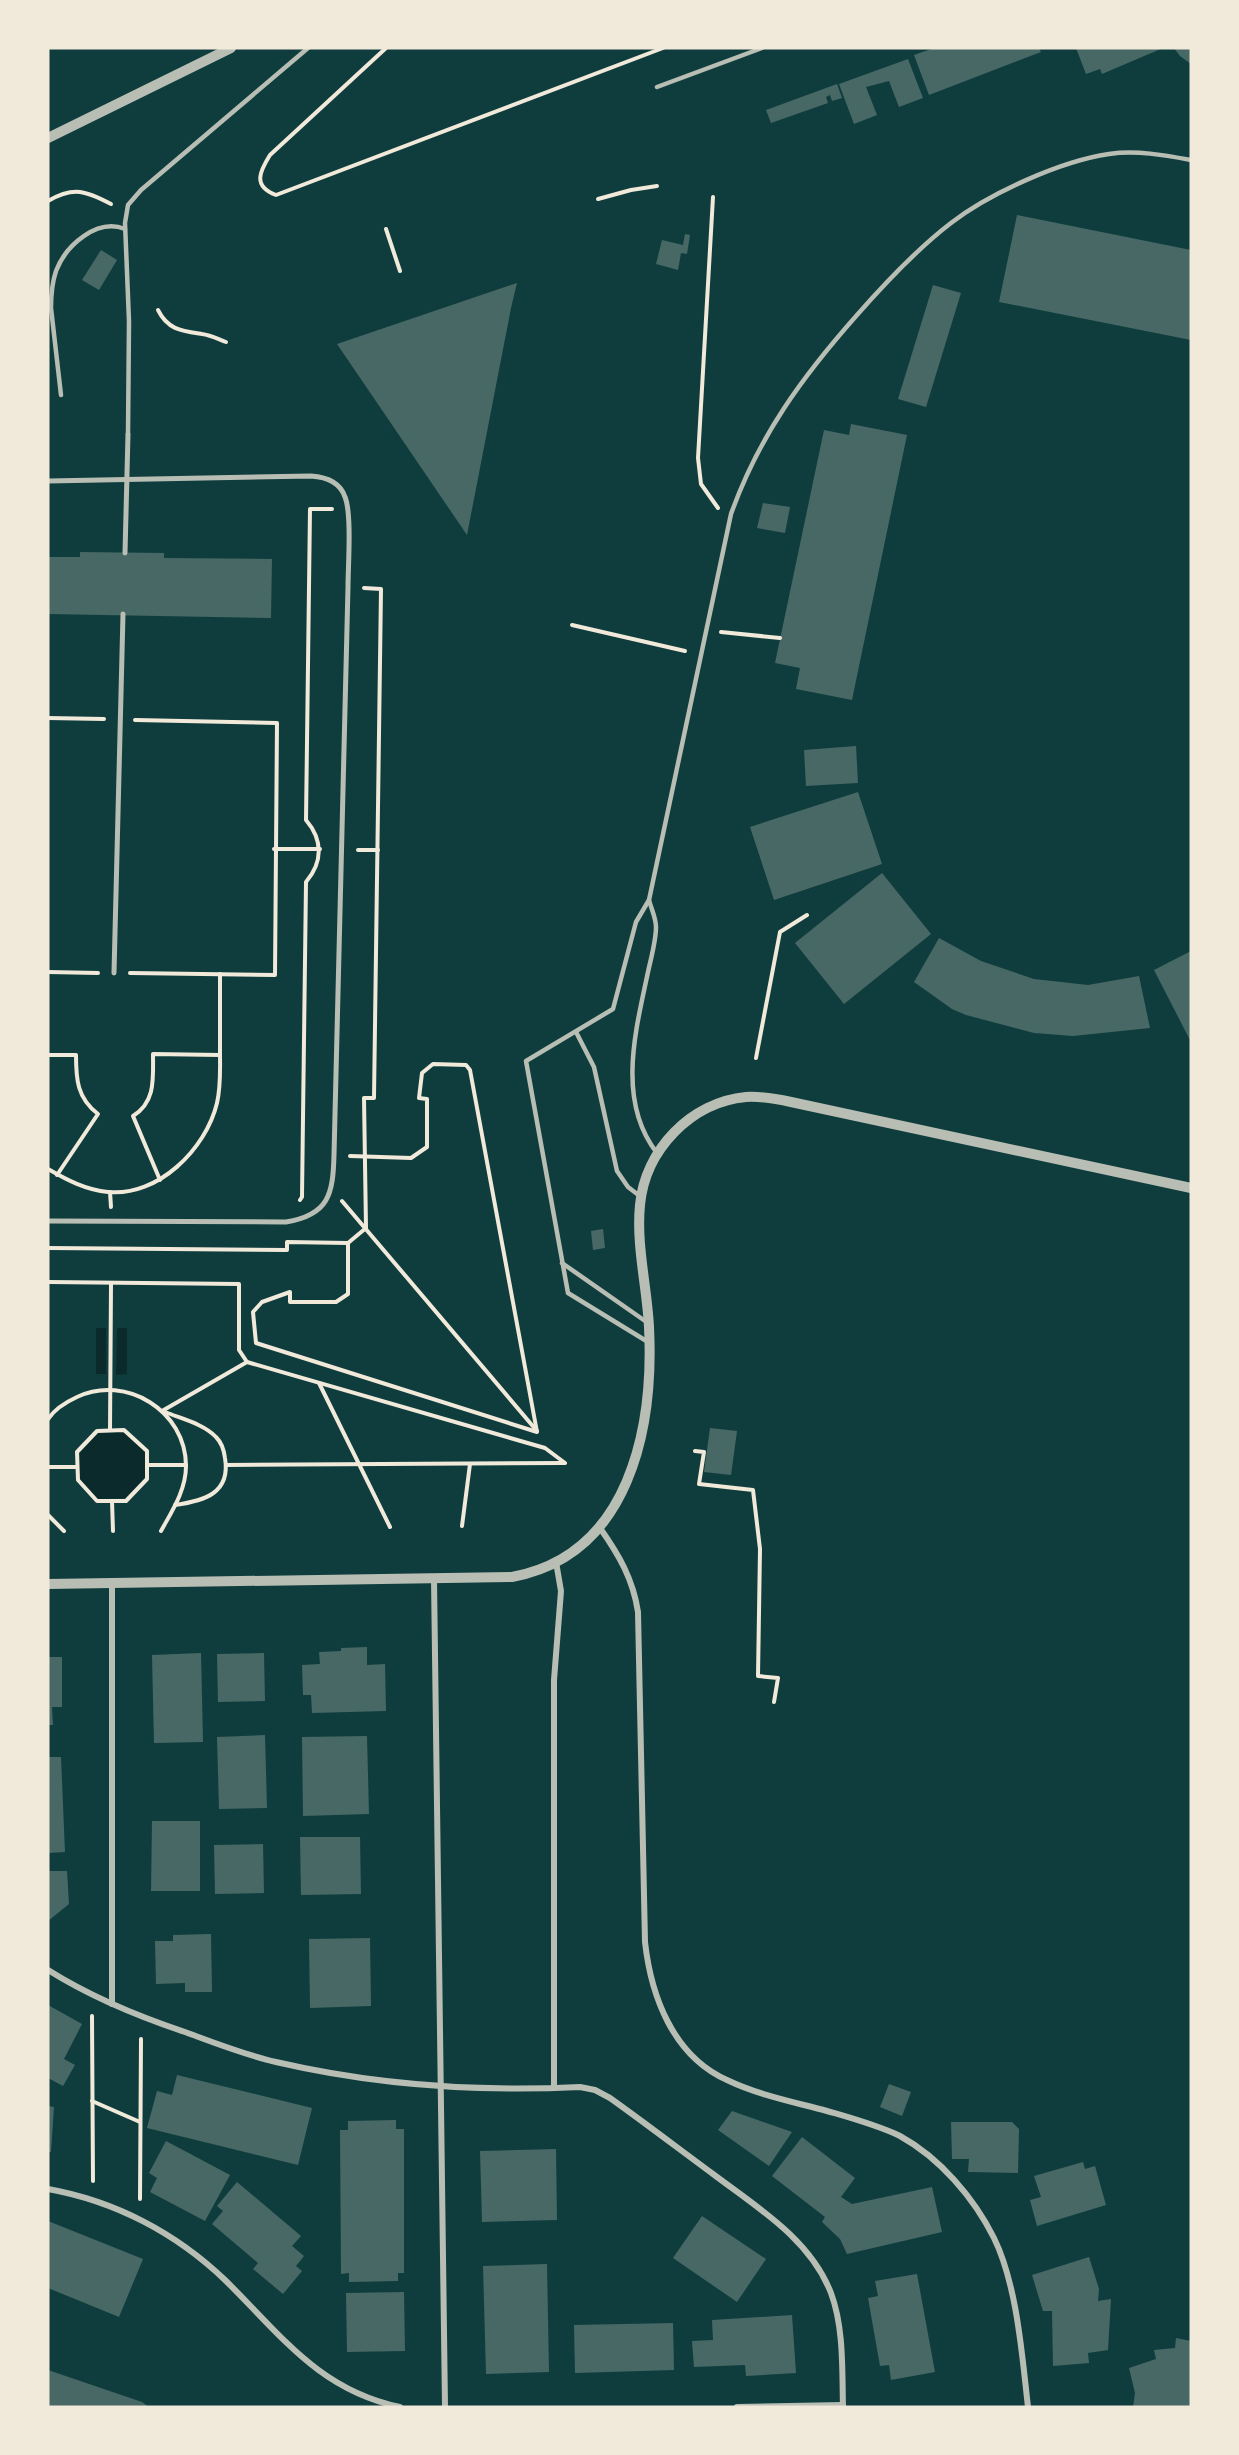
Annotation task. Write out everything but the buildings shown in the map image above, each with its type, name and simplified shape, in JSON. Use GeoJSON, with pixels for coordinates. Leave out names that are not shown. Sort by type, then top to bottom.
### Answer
{"type":"FeatureCollection","features":[{"type":"Feature","properties":{"kind":"street"},"geometry":{"type":"LineString","coordinates":[[48,138],[231,48]]}},
{"type":"Feature","properties":{"kind":"street"},"geometry":{"type":"LineString","coordinates":[[125,553],[128,434]]}},
{"type":"Feature","properties":{"kind":"street"},"geometry":{"type":"LineString","coordinates":[[48,481],[320,477],[334,482],[345,496],[348,587],[334,1155],[332,1189],[327,1200],[309,1216],[286,1222],[48,1221]]}},
{"type":"Feature","properties":{"kind":"street"},"geometry":{"type":"LineString","coordinates":[[114,973],[123,614]]}},
{"type":"Feature","properties":{"kind":"street"},"geometry":{"type":"LineString","coordinates":[[48,1584],[512,1577],[536,1571],[556,1562],[584,1544],[600,1528],[624,1488],[640,1441],[649,1389],[649,1323],[639,1218],[647,1173],[658,1153],[673,1134],[698,1113],[727,1100],[752,1097],[791,1102],[1191,1188]]}},
{"type":"Feature","properties":{"kind":"street"},"geometry":{"type":"LineString","coordinates":[[600,1528],[624,1564],[633,1587],[638,1612],[645,1942],[648,1968],[655,1994],[667,2021],[680,2041],[707,2069],[727,2081],[845,2116],[897,2135],[929,2155],[965,2194],[988,2228],[1003,2260],[1019,2336],[1028,2407]]}},
{"type":"Feature","properties":{"kind":"street"},"geometry":{"type":"LineString","coordinates":[[554,2088],[554,1680],[561,1591],[556,1562]]}},
{"type":"Feature","properties":{"kind":"street"},"geometry":{"type":"LineString","coordinates":[[434,1578],[445,2407]]}},
{"type":"Feature","properties":{"kind":"street"},"geometry":{"type":"LineString","coordinates":[[112,1583],[112,2004]]}},
{"type":"Feature","properties":{"kind":"street"},"geometry":{"type":"LineString","coordinates":[[48,1970],[89,1994],[142,2018],[275,2062],[354,2076],[441,2087],[588,2089],[610,2097],[768,2215],[805,2249],[825,2280],[836,2312],[843,2406],[737,2407]]}},
{"type":"Feature","properties":{"kind":"street"},"geometry":{"type":"LineString","coordinates":[[48,2189],[87,2198],[152,2225],[224,2279],[304,2361],[353,2391],[400,2407]]}},
{"type":"Feature","properties":{"kind":"lane"},"geometry":{"type":"LineString","coordinates":[[128,434],[129,354],[125,230],[126,212],[131,200],[308,48]]}},
{"type":"Feature","properties":{"kind":"lane"},"geometry":{"type":"LineString","coordinates":[[657,87],[762,48]]}},
{"type":"Feature","properties":{"kind":"lane"},"geometry":{"type":"LineString","coordinates":[[650,1343],[568,1293],[526,1061],[613,1009],[636,922],[649,900],[731,514],[754,457],[776,417],[795,390],[872,298],[951,223],[1001,193],[1047,172],[1091,158],[1130,153],[1191,160]]}},
{"type":"Feature","properties":{"kind":"lane"},"geometry":{"type":"LineString","coordinates":[[61,394],[51,308],[51,295],[57,270],[70,248],[91,232],[112,225],[125,230]]}},
{"type":"Feature","properties":{"kind":"lane"},"geometry":{"type":"LineString","coordinates":[[649,900],[656,926],[636,1030],[632,1065],[634,1094],[641,1123],[645,1134],[658,1153]]}},
{"type":"Feature","properties":{"kind":"lane"},"geometry":{"type":"LineString","coordinates":[[576,1032],[594,1067],[617,1171],[628,1187],[641,1197]]}},
{"type":"Feature","properties":{"kind":"lane"},"geometry":{"type":"LineString","coordinates":[[562,1263],[649,1323]]}},
{"type":"Feature","properties":{"kind":"path"},"geometry":{"type":"LineString","coordinates":[[387,48],[270,155],[259,178],[268,192],[276,195],[663,48]]}},
{"type":"Feature","properties":{"kind":"path"},"geometry":{"type":"LineString","coordinates":[[597,199],[657,186]]}},
{"type":"Feature","properties":{"kind":"path"},"geometry":{"type":"LineString","coordinates":[[48,201],[78,190],[92,194],[126,212]]}},
{"type":"Feature","properties":{"kind":"path"},"geometry":{"type":"LineString","coordinates":[[713,197],[698,458],[704,492],[717,507],[731,514]]}},
{"type":"Feature","properties":{"kind":"path"},"geometry":{"type":"LineString","coordinates":[[386,229],[400,271]]}},
{"type":"Feature","properties":{"kind":"path"},"geometry":{"type":"LineString","coordinates":[[158,310],[168,325],[178,331],[204,334],[226,342]]}},
{"type":"Feature","properties":{"kind":"path"},"geometry":{"type":"LineString","coordinates":[[286,1222],[286,1212],[297,1205],[302,1197],[306,882],[312,875],[320,849],[318,837],[306,820],[310,509],[347,509]]}},
{"type":"Feature","properties":{"kind":"path"},"geometry":{"type":"LineString","coordinates":[[348,587],[381,589],[374,1098],[364,1098],[366,1228]]}},
{"type":"Feature","properties":{"kind":"path"},"geometry":{"type":"LineString","coordinates":[[572,625],[700,654]]}},
{"type":"Feature","properties":{"kind":"path"},"geometry":{"type":"LineString","coordinates":[[705,630],[780,638]]}},
{"type":"Feature","properties":{"kind":"path"},"geometry":{"type":"LineString","coordinates":[[48,718],[277,723],[275,975],[48,972]]}},
{"type":"Feature","properties":{"kind":"path"},"geometry":{"type":"LineString","coordinates":[[756,1058],[780,932],[807,915]]}},
{"type":"Feature","properties":{"kind":"path"},"geometry":{"type":"LineString","coordinates":[[48,1169],[86,1188],[110,1192],[132,1189],[160,1180],[189,1155],[211,1121],[217,1104],[220,1085],[220,974]]}},
{"type":"Feature","properties":{"kind":"path"},"geometry":{"type":"LineString","coordinates":[[48,1055],[76,1054],[78,1089],[90,1108],[98,1114],[57,1175]]}},
{"type":"Feature","properties":{"kind":"path"},"geometry":{"type":"LineString","coordinates":[[160,1180],[133,1116],[147,1105],[151,1095],[153,1054],[220,1054]]}},
{"type":"Feature","properties":{"kind":"path"},"geometry":{"type":"LineString","coordinates":[[334,1155],[411,1158],[427,1147],[427,1099],[419,1098],[422,1074],[433,1064],[466,1065],[470,1070],[537,1432]]}},
{"type":"Feature","properties":{"kind":"path"},"geometry":{"type":"LineString","coordinates":[[332,1189],[537,1432]]}},
{"type":"Feature","properties":{"kind":"path"},"geometry":{"type":"LineString","coordinates":[[48,1248],[287,1250],[287,1242],[348,1243],[366,1228]]}},
{"type":"Feature","properties":{"kind":"path"},"geometry":{"type":"LineString","coordinates":[[348,1243],[348,1294],[336,1302],[290,1302],[290,1292],[262,1302],[253,1312],[256,1343],[537,1432]]}},
{"type":"Feature","properties":{"kind":"path"},"geometry":{"type":"LineString","coordinates":[[48,1282],[239,1284],[239,1350],[247,1362],[545,1448],[565,1463],[226,1465]]}},
{"type":"Feature","properties":{"kind":"path"},"geometry":{"type":"LineString","coordinates":[[110,1430],[111,1283]]}},
{"type":"Feature","properties":{"kind":"path"},"geometry":{"type":"LineString","coordinates":[[162,1411],[247,1362]]}},
{"type":"Feature","properties":{"kind":"path"},"geometry":{"type":"LineString","coordinates":[[318,1383],[361,1464],[390,1527]]}},
{"type":"Feature","properties":{"kind":"path"},"geometry":{"type":"LineString","coordinates":[[49,1415],[82,1394],[111,1389],[132,1393],[150,1401],[162,1411],[177,1432],[186,1465],[185,1476],[175,1505],[161,1531]]}},
{"type":"Feature","properties":{"kind":"path"},"geometry":{"type":"LineString","coordinates":[[162,1411],[206,1429],[215,1436],[221,1443],[226,1465],[224,1480],[214,1493],[194,1502],[175,1505]]}},
{"type":"Feature","properties":{"kind":"path"},"geometry":{"type":"LineString","coordinates":[[124,1430],[147,1451],[147,1465],[147,1479],[126,1501],[97,1501],[78,1480],[77,1452],[97,1431],[124,1430]]}},
{"type":"Feature","properties":{"kind":"path"},"geometry":{"type":"LineString","coordinates":[[695,1451],[704,1452],[699,1484],[753,1490],[760,1550],[758,1676],[778,1678],[774,1702]]}},
{"type":"Feature","properties":{"kind":"path"},"geometry":{"type":"LineString","coordinates":[[462,1526],[470,1464]]}},
{"type":"Feature","properties":{"kind":"path"},"geometry":{"type":"LineString","coordinates":[[147,1465],[186,1465]]}},
{"type":"Feature","properties":{"kind":"path"},"geometry":{"type":"LineString","coordinates":[[48,1467],[77,1467]]}},
{"type":"Feature","properties":{"kind":"path"},"geometry":{"type":"LineString","coordinates":[[112,1501],[113,1531]]}},
{"type":"Feature","properties":{"kind":"path"},"geometry":{"type":"LineString","coordinates":[[48,1515],[63,1531]]}},
{"type":"Feature","properties":{"kind":"path"},"geometry":{"type":"LineString","coordinates":[[92,2016],[93,2181]]}},
{"type":"Feature","properties":{"kind":"path"},"geometry":{"type":"LineString","coordinates":[[140,2199],[141,2039]]}},
{"type":"Feature","properties":{"kind":"path"},"geometry":{"type":"LineString","coordinates":[[92,2101],[140,2122]]}},
{"type":"Feature","properties":{"kind":"water"},"geometry":{"type":"Polygon","coordinates":[[[96,1328],[106,1328],[106,1374],[96,1374],[96,1328]]]}},
{"type":"Feature","properties":{"kind":"water"},"geometry":{"type":"Polygon","coordinates":[[[117,1328],[127,1328],[127,1374],[116,1375],[117,1328]]]}},
{"type":"Feature","properties":{"kind":"water"},"geometry":{"type":"Polygon","coordinates":[[[123,1432],[145,1451],[145,1478],[125,1498],[98,1499],[79,1479],[80,1453],[98,1433],[123,1432]]]}}]}
